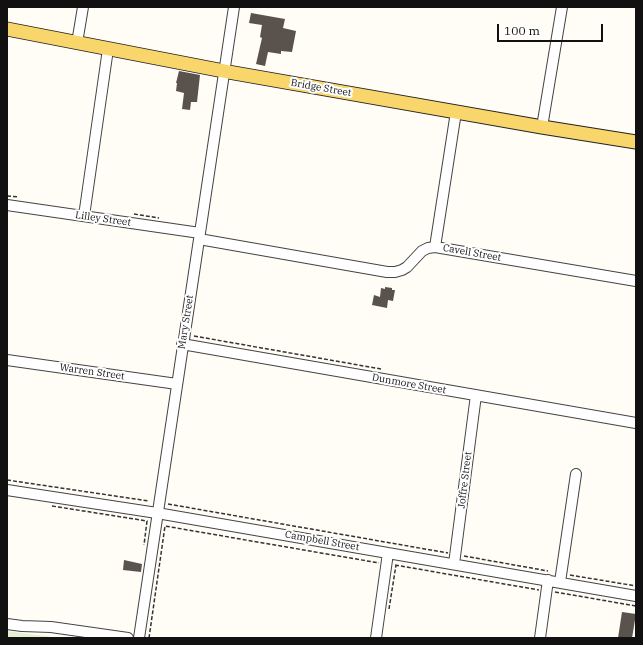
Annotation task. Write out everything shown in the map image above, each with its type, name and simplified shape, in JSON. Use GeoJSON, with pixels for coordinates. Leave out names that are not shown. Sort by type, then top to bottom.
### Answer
{"type":"FeatureCollection","features":[{"type":"Feature","properties":{"kind":"main road","name":"Bridge Street"},"geometry":{"type":"LineString","coordinates":[[7,30],[224,71],[636,142]]}},
{"type":"Feature","properties":{"kind":"street"},"geometry":{"type":"LineString","coordinates":[[77,43],[83,7]]}},
{"type":"Feature","properties":{"kind":"street","name":"Mary Street"},"geometry":{"type":"LineString","coordinates":[[143,638],[157,513],[234,7]]}},
{"type":"Feature","properties":{"kind":"street"},"geometry":{"type":"LineString","coordinates":[[542,127],[562,7]]}},
{"type":"Feature","properties":{"kind":"street"},"geometry":{"type":"LineString","coordinates":[[84,216],[108,49]]}},
{"type":"Feature","properties":{"kind":"street"},"geometry":{"type":"LineString","coordinates":[[435,247],[456,112]]}},
{"type":"Feature","properties":{"kind":"street","name":"Lilley Street"},"geometry":{"type":"LineString","coordinates":[[7,205],[84,216],[199,236]]}},
{"type":"Feature","properties":{"kind":"street","name":"Cavell Street"},"geometry":{"type":"LineString","coordinates":[[199,236],[395,272],[407,267],[422,251],[435,247],[636,281]]}},
{"type":"Feature","properties":{"kind":"street","name":"Dunmore Street"},"geometry":{"type":"LineString","coordinates":[[182,344],[636,424]]}},
{"type":"Feature","properties":{"kind":"street","name":"Warren Street"},"geometry":{"type":"LineString","coordinates":[[7,360],[177,384]]}},
{"type":"Feature","properties":{"kind":"street","name":"Joffre Street"},"geometry":{"type":"LineString","coordinates":[[455,559],[476,395]]}},
{"type":"Feature","properties":{"kind":"street"},"geometry":{"type":"LineString","coordinates":[[560,578],[576,474]]}},
{"type":"Feature","properties":{"kind":"street","name":"Campbell Street"},"geometry":{"type":"LineString","coordinates":[[7,490],[157,513],[388,553],[455,559],[548,580],[560,578],[636,596]]}},
{"type":"Feature","properties":{"kind":"street"},"geometry":{"type":"LineString","coordinates":[[376,638],[391,565],[388,553]]}},
{"type":"Feature","properties":{"kind":"street"},"geometry":{"type":"LineString","coordinates":[[540,638],[548,580]]}},
{"type":"Feature","properties":{"kind":"street"},"geometry":{"type":"LineString","coordinates":[[7,624],[51,627],[128,638]]}},
{"type":"Feature","properties":{"kind":"path"},"geometry":{"type":"LineString","coordinates":[[7,480],[149,501]]}},
{"type":"Feature","properties":{"kind":"path"},"geometry":{"type":"LineString","coordinates":[[168,504],[560,578],[636,586]]}},
{"type":"Feature","properties":{"kind":"path"},"geometry":{"type":"LineString","coordinates":[[46,505],[147,522]]}},
{"type":"Feature","properties":{"kind":"path"},"geometry":{"type":"LineString","coordinates":[[143,638],[165,526],[636,606]]}},
{"type":"Feature","properties":{"kind":"path"},"geometry":{"type":"LineString","coordinates":[[389,609],[391,565]]}},
{"type":"Feature","properties":{"kind":"green space"},"geometry":{"type":"Polygon","coordinates":[[[7,631],[61,638],[7,638],[7,631]]]}},
{"type":"Feature","properties":{"kind":"building"},"geometry":{"type":"Polygon","coordinates":[[[251,13],[285,19],[283,28],[296,31],[292,52],[281,51],[281,54],[268,52],[265,66],[256,64],[262,38],[260,37],[262,25],[249,23],[251,13]]]}},
{"type":"Feature","properties":{"kind":"building"},"geometry":{"type":"Polygon","coordinates":[[[179,71],[200,75],[197,102],[191,102],[190,110],[182,109],[184,93],[176,91],[179,71]]]}},
{"type":"Feature","properties":{"kind":"building"},"geometry":{"type":"Polygon","coordinates":[[[385,287],[395,290],[393,301],[388,300],[387,308],[372,305],[374,295],[380,297],[381,288],[385,289],[385,287]]]}},
{"type":"Feature","properties":{"kind":"building"},"geometry":{"type":"Polygon","coordinates":[[[124,560],[142,564],[141,572],[123,570],[124,560]]]}},
{"type":"Feature","properties":{"kind":"building"},"geometry":{"type":"Polygon","coordinates":[[[622,612],[636,614],[632,638],[618,638],[622,612]]]}}]}
